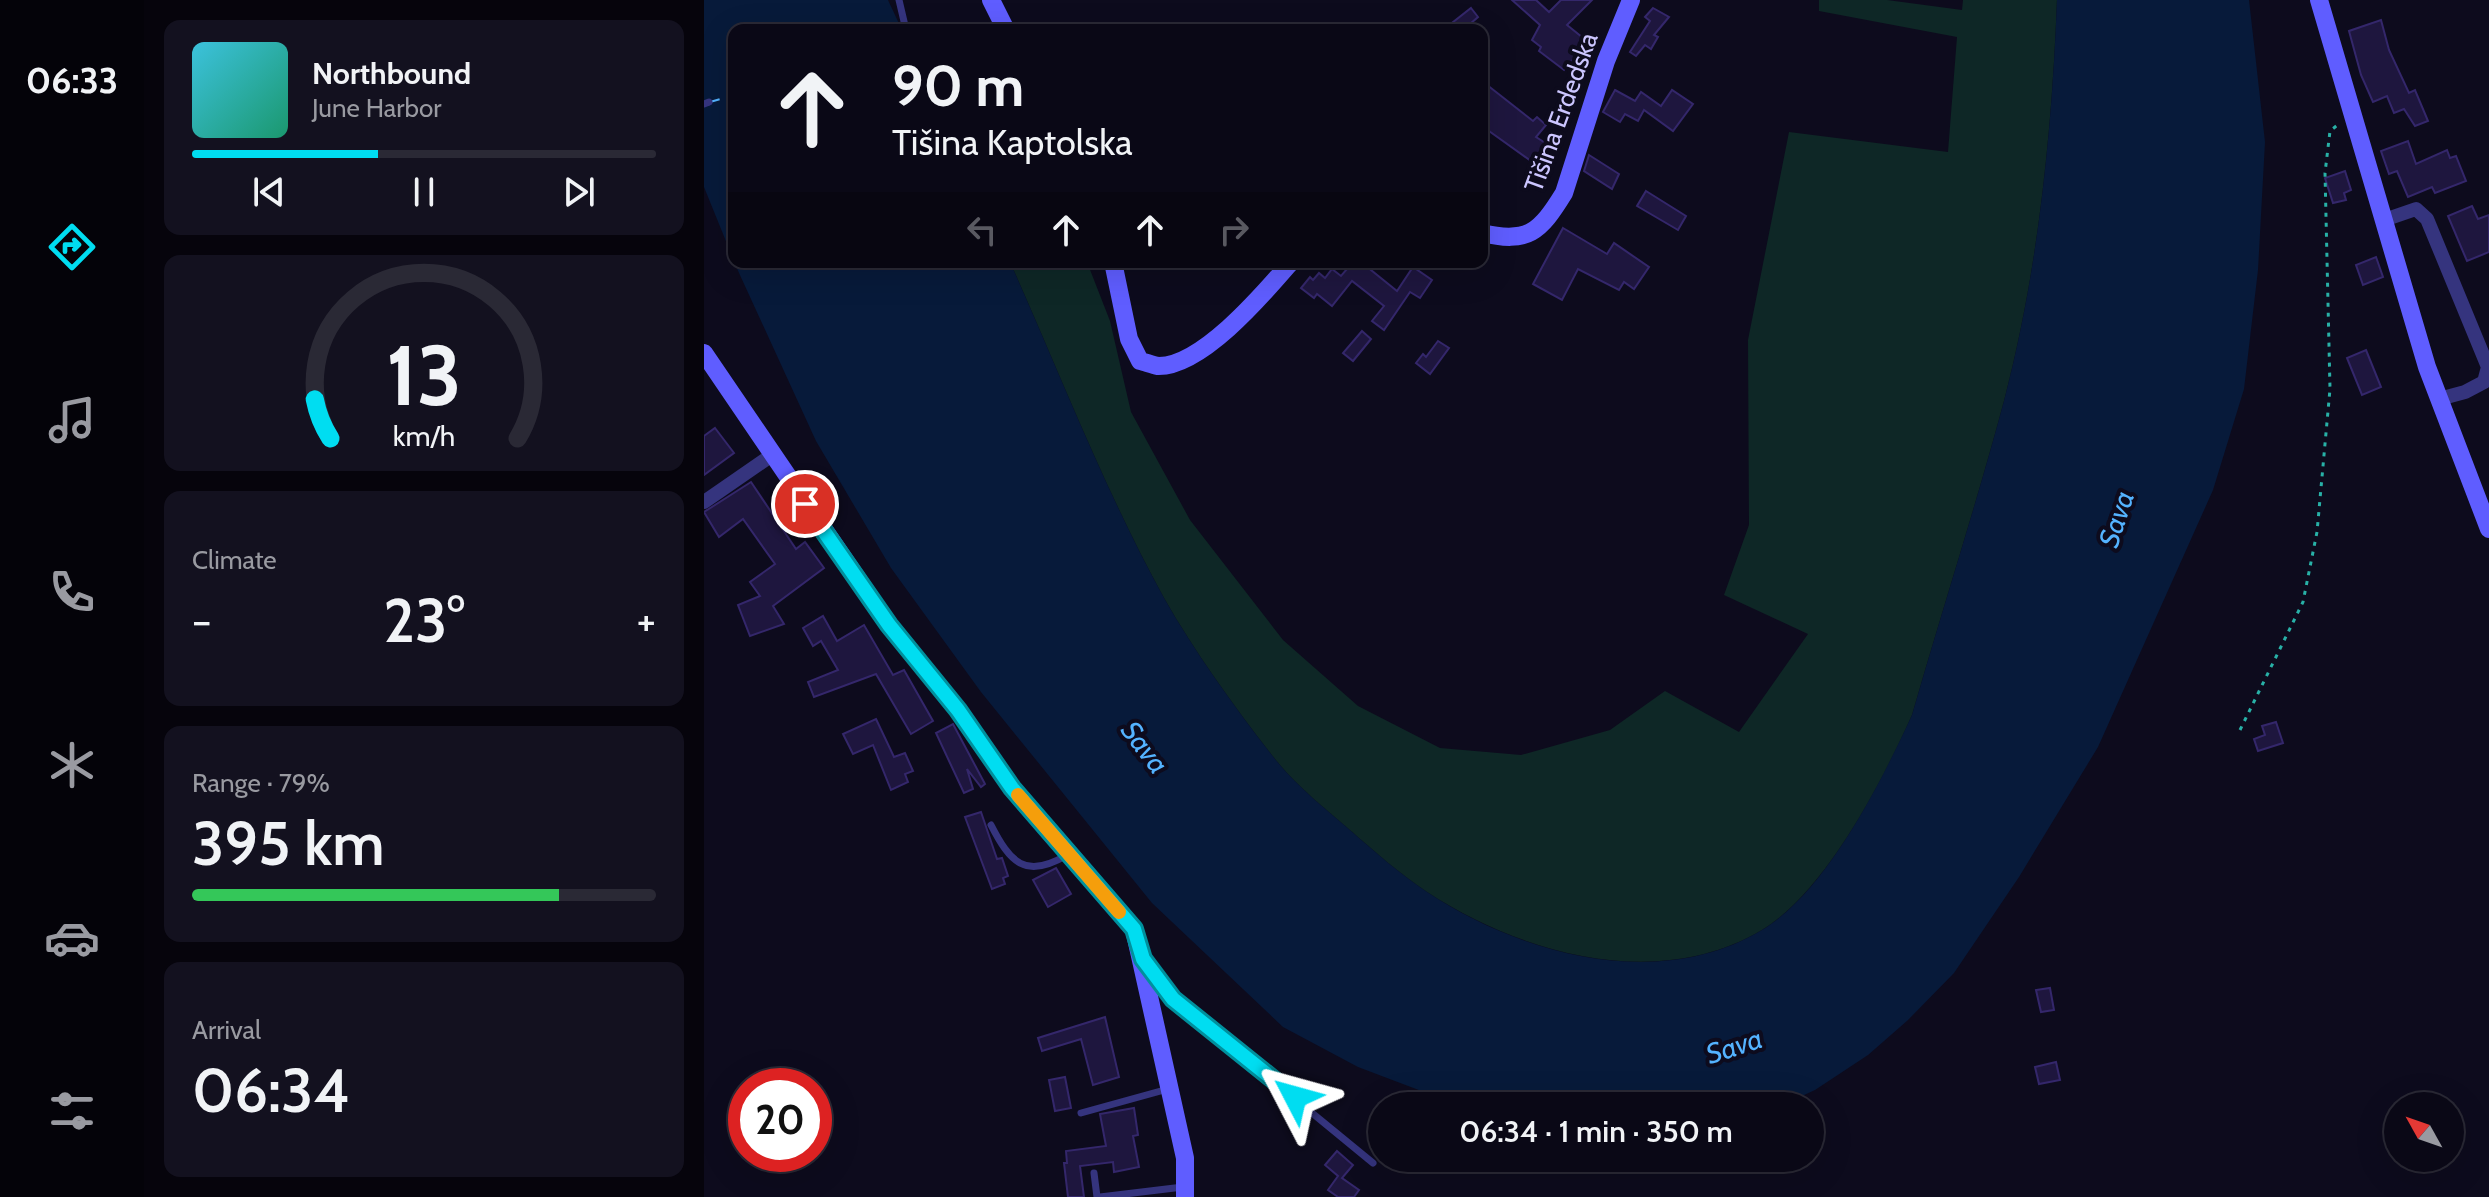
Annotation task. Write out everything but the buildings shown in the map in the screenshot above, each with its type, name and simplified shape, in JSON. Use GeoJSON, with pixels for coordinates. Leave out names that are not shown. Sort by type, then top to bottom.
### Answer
{"type":"FeatureCollection","features":[{"type":"Feature","properties":{"kind":"main road"},"geometry":{"type":"LineString","coordinates":[[991,0],[1003,24]]}},
{"type":"Feature","properties":{"kind":"main road","name":"Tišina Erdedska"},"geometry":{"type":"LineString","coordinates":[[1488,234],[1509,239],[1536,232],[1564,193],[1606,61],[1631,0]]}},
{"type":"Feature","properties":{"kind":"main road"},"geometry":{"type":"LineString","coordinates":[[2319,0],[2439,399],[2489,529]]}},
{"type":"Feature","properties":{"kind":"main road"},"geometry":{"type":"LineString","coordinates":[[1114,268],[1129,339],[1140,361],[1158,366],[1175,362],[1201,349],[1237,320],[1285,268]]}},
{"type":"Feature","properties":{"kind":"main road"},"geometry":{"type":"LineString","coordinates":[[704,353],[889,625],[958,710],[1012,788],[1134,929],[1185,1158],[1185,1192]]}},
{"type":"Feature","properties":{"kind":"street"},"geometry":{"type":"LineString","coordinates":[[2384,220],[2416,209],[2427,219],[2476,330],[2488,367],[2484,382],[2465,392],[2439,399]]}},
{"type":"Feature","properties":{"kind":"street"},"geometry":{"type":"LineString","coordinates":[[704,502],[772,455]]}},
{"type":"Feature","properties":{"kind":"lane"},"geometry":{"type":"LineString","coordinates":[[899,0],[905,24]]}},
{"type":"Feature","properties":{"kind":"lane"},"geometry":{"type":"LineString","coordinates":[[991,825],[1005,852],[1019,865],[1034,867],[1069,854]]}},
{"type":"Feature","properties":{"kind":"lane"},"geometry":{"type":"LineString","coordinates":[[1143,959],[1173,999],[1368,1159]]}},
{"type":"Feature","properties":{"kind":"lane"},"geometry":{"type":"LineString","coordinates":[[1081,1113],[1170,1088]]}},
{"type":"Feature","properties":{"kind":"lane"},"geometry":{"type":"LineString","coordinates":[[1094,1173],[1099,1197],[1185,1192]]}},
{"type":"Feature","properties":{"kind":"path"},"geometry":{"type":"LineString","coordinates":[[2240,730],[2303,602],[2317,532],[2330,389],[2325,173],[2330,131],[2352,112]]}},
{"type":"Feature","properties":{"kind":"green space"},"geometry":{"type":"Polygon","coordinates":[[[1819,0],[1887,0],[1962,10],[1963,0],[2057,0],[2047,151],[2034,252],[2016,352],[1982,480],[1912,715],[1850,833],[1808,889],[1786,912],[1762,930],[1722,949],[1679,959],[1635,962],[1591,958],[1547,948],[1464,914],[1417,885],[1309,794],[1271,754],[1214,678],[1142,557],[1013,268],[1089,268],[1110,321],[1131,412],[1190,520],[1283,640],[1358,706],[1440,748],[1521,755],[1610,730],[1665,691],[1739,732],[1808,634],[1724,595],[1749,525],[1748,340],[1789,132],[1948,152],[1957,37],[1819,11],[1819,0]]]}},
{"type":"Feature","properties":{"kind":"water"},"geometry":{"type":"Polygon","coordinates":[[[704,0],[888,0],[899,24],[728,24],[728,246],[704,187],[704,0]]]}},
{"type":"Feature","properties":{"kind":"water","name":"Sava"},"geometry":{"type":"Polygon","coordinates":[[[2057,0],[2249,0],[2265,142],[2258,270],[2244,389],[2213,490],[2098,747],[2019,877],[1954,973],[1868,1055],[1811,1092],[1424,1092],[1358,1067],[1283,1027],[1152,903],[981,692],[891,568],[816,441],[737,268],[1013,268],[1103,474],[1164,598],[1214,678],[1289,775],[1397,870],[1464,914],[1548,948],[1592,958],[1636,962],[1680,959],[1722,949],[1762,930],[1786,912],[1808,889],[1850,833],[1912,715],[2016,352],[2034,252],[2047,151],[2057,0]]]}},
{"type":"Feature","properties":{"kind":"ferry route"},"geometry":{"type":"LineString","coordinates":[[710,102],[728,97]]}},
{"type":"Feature","properties":{"kind":"slow traffic"},"geometry":{"type":"LineString","coordinates":[[1018,795],[1119,912]]}},
{"type":"Feature","properties":{"kind":"route"},"geometry":{"type":"LineString","coordinates":[[805,504],[889,625],[958,710],[1012,788],[1134,929],[1143,959],[1173,999],[1295,1097]]}}]}
